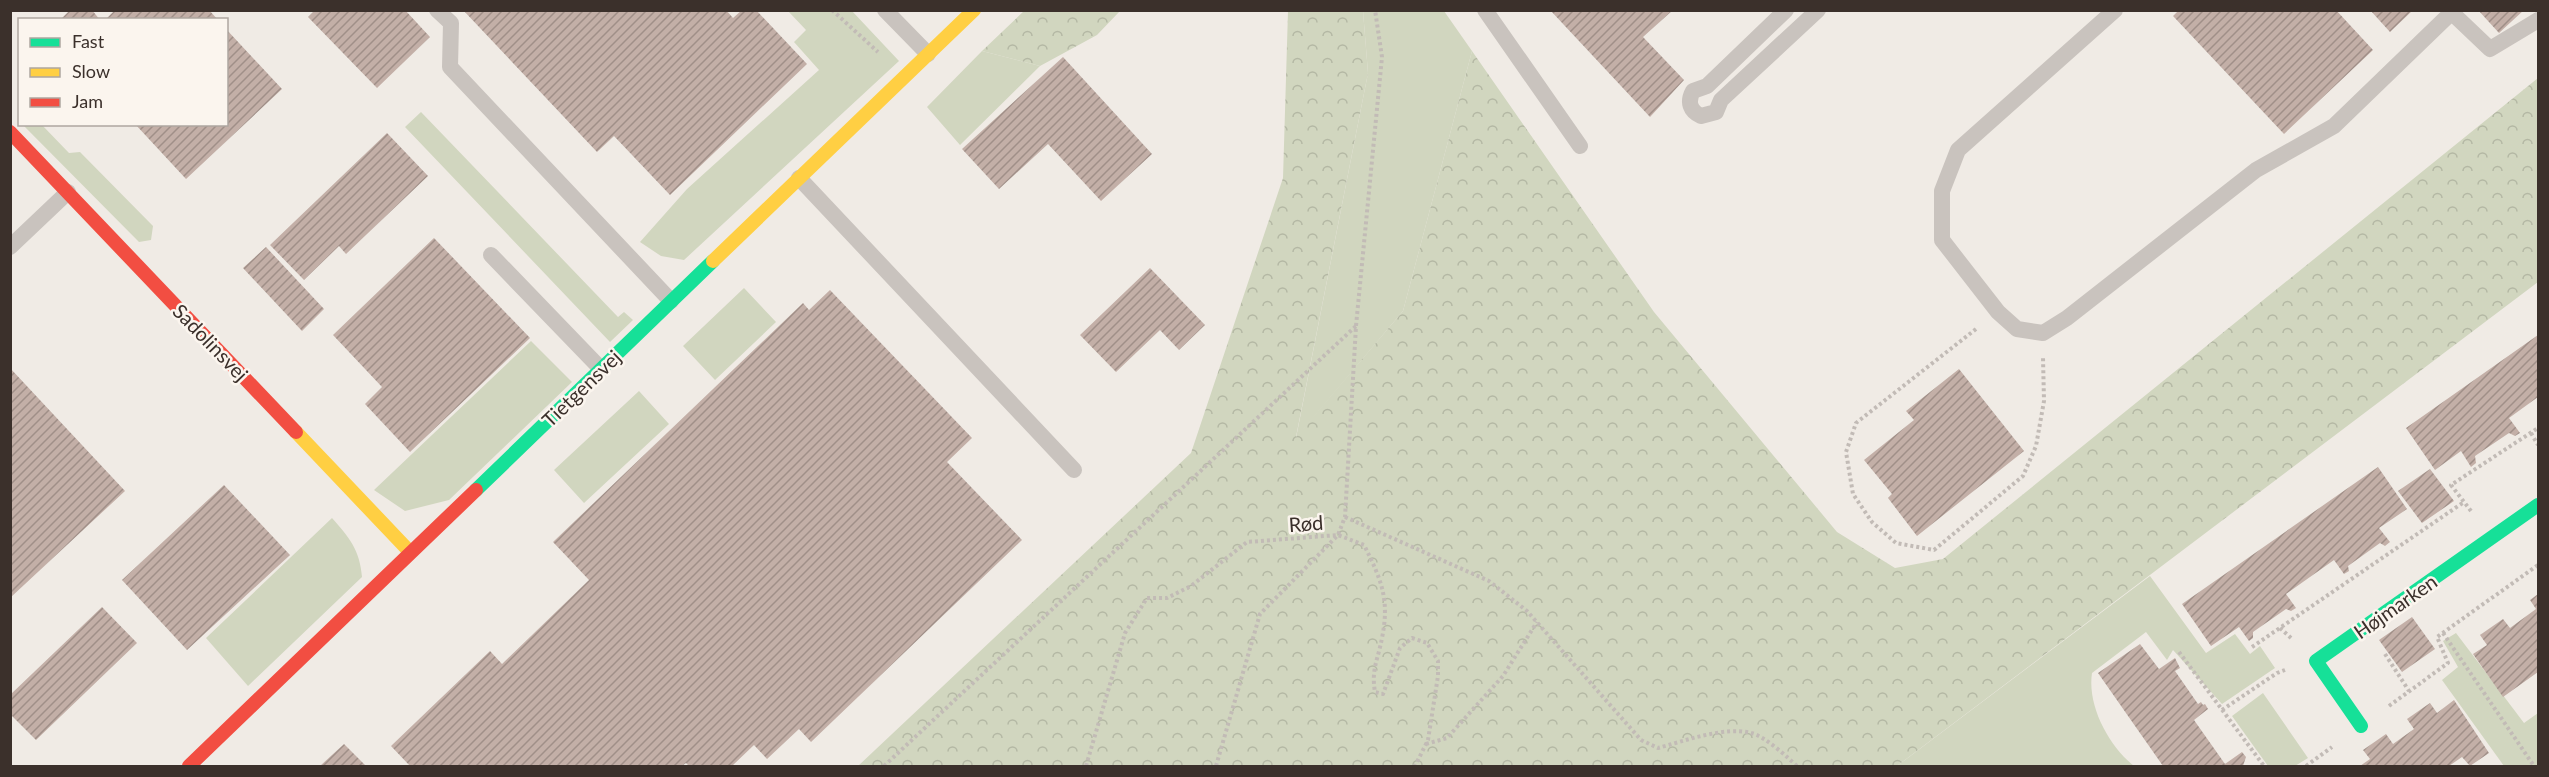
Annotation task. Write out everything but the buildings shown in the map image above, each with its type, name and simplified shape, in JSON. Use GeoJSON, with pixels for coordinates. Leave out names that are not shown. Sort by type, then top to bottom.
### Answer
{"type":"FeatureCollection","features":[{"type":"Feature","properties":{"kind":"street","name":"Tietgensvej"},"geometry":{"type":"LineString","coordinates":[[189,766],[974,10]]}},
{"type":"Feature","properties":{"kind":"street","name":"Sadolinsvej"},"geometry":{"type":"LineString","coordinates":[[10,132],[410,552]]}},
{"type":"Feature","properties":{"kind":"street","name":"Højmarken"},"geometry":{"type":"LineString","coordinates":[[2316,661],[2538,505]]}},
{"type":"Feature","properties":{"kind":"street"},"geometry":{"type":"LineString","coordinates":[[2316,661],[2361,726]]}},
{"type":"Feature","properties":{"kind":"lane"},"geometry":{"type":"LineString","coordinates":[[437,10],[451,23],[450,67],[671,301]]}},
{"type":"Feature","properties":{"kind":"lane"},"geometry":{"type":"LineString","coordinates":[[885,10],[928,54]]}},
{"type":"Feature","properties":{"kind":"lane"},"geometry":{"type":"LineString","coordinates":[[1485,10],[1580,146]]}},
{"type":"Feature","properties":{"kind":"lane"},"geometry":{"type":"LineString","coordinates":[[1786,10],[1707,86],[1693,91],[1689,100],[1692,110],[1701,116],[1716,112],[1721,100],[1818,10]]}},
{"type":"Feature","properties":{"kind":"lane"},"geometry":{"type":"LineString","coordinates":[[2115,10],[1958,150],[1942,191],[1942,240],[1998,312],[2017,329],[2043,333],[2067,318],[2256,170],[2334,126],[2450,12],[2490,50],[2538,20]]}},
{"type":"Feature","properties":{"kind":"lane"},"geometry":{"type":"LineString","coordinates":[[799,178],[1074,470]]}},
{"type":"Feature","properties":{"kind":"lane"},"geometry":{"type":"LineString","coordinates":[[10,247],[68,192]]}},
{"type":"Feature","properties":{"kind":"lane"},"geometry":{"type":"LineString","coordinates":[[491,255],[601,369]]}},
{"type":"Feature","properties":{"kind":"path"},"geometry":{"type":"LineString","coordinates":[[832,10],[904,76]]}},
{"type":"Feature","properties":{"kind":"path"},"geometry":{"type":"LineString","coordinates":[[1216,766],[1260,614],[1338,535],[1345,517],[1356,326],[1382,57],[1375,10]]}},
{"type":"Feature","properties":{"kind":"path"},"geometry":{"type":"LineString","coordinates":[[1998,312],[1856,423],[1845,452],[1854,494],[1872,522],[1896,543],[1934,550],[2023,476],[2036,446],[2044,401],[2043,333]]}},
{"type":"Feature","properties":{"kind":"path"},"geometry":{"type":"LineString","coordinates":[[884,766],[1356,326]]}},
{"type":"Feature","properties":{"kind":"path"},"geometry":{"type":"LineString","coordinates":[[2491,540],[2451,485],[2538,428]]}},
{"type":"Feature","properties":{"kind":"path"},"geometry":{"type":"LineString","coordinates":[[2531,433],[2538,445]]}},
{"type":"Feature","properties":{"kind":"path"},"geometry":{"type":"LineString","coordinates":[[2252,647],[2464,502]]}},
{"type":"Feature","properties":{"kind":"path"},"geometry":{"type":"LineString","coordinates":[[1345,517],[1489,581],[1537,622],[1641,740],[1658,748],[1714,733],[1752,733],[1786,755],[1797,766]]}},
{"type":"Feature","properties":{"kind":"path","name":"Rød"},"geometry":{"type":"LineString","coordinates":[[1086,766],[1125,633],[1147,598],[1167,598],[1191,586],[1248,542],[1338,535],[1364,545],[1384,590],[1386,601],[1382,638],[1372,674],[1375,692],[1383,694],[1400,648],[1412,638],[1427,643],[1437,661],[1438,676],[1426,744],[1416,766]]}},
{"type":"Feature","properties":{"kind":"path"},"geometry":{"type":"LineString","coordinates":[[2306,766],[2448,663],[2437,638],[2538,565]]}},
{"type":"Feature","properties":{"kind":"path"},"geometry":{"type":"LineString","coordinates":[[1426,744],[1447,738],[1503,676],[1537,622]]}},
{"type":"Feature","properties":{"kind":"path"},"geometry":{"type":"LineString","coordinates":[[2366,626],[2409,691]]}},
{"type":"Feature","properties":{"kind":"path"},"geometry":{"type":"LineString","coordinates":[[2443,633],[2534,766]]}},
{"type":"Feature","properties":{"kind":"path"},"geometry":{"type":"LineString","coordinates":[[2179,652],[2264,766]]}},
{"type":"Feature","properties":{"kind":"path"},"geometry":{"type":"LineString","coordinates":[[2222,710],[2277,673],[2316,661]]}},
{"type":"Feature","properties":{"kind":"green space"},"geometry":{"type":"Polygon","coordinates":[[[788,11],[852,11],[899,61],[684,260],[661,256],[640,242],[687,189],[819,70],[794,42],[806,30],[788,11]]]}},
{"type":"Feature","properties":{"kind":"green space"},"geometry":{"type":"Polygon","coordinates":[[[1024,11],[1120,11],[1097,35],[1040,66],[982,51],[1024,11]]]}},
{"type":"Feature","properties":{"kind":"green space"},"geometry":{"type":"Polygon","coordinates":[[[1288,11],[1363,11],[1368,73],[1296,437],[1403,311],[1472,51],[1654,312],[1837,532],[1895,568],[1943,559],[2538,78],[2538,282],[1897,766],[858,766],[1191,453],[1283,178],[1288,11]]]}},
{"type":"Feature","properties":{"kind":"green space"},"geometry":{"type":"Polygon","coordinates":[[[1363,11],[1444,11],[1472,51],[1403,311],[1296,438],[1368,73],[1363,11]]]}},
{"type":"Feature","properties":{"kind":"green space"},"geometry":{"type":"Polygon","coordinates":[[[982,51],[1040,66],[960,145],[927,107],[982,51]]]}},
{"type":"Feature","properties":{"kind":"green space"},"geometry":{"type":"Polygon","coordinates":[[[421,112],[618,317],[624,312],[633,320],[610,342],[405,127],[421,112]]]}},
{"type":"Feature","properties":{"kind":"green space"},"geometry":{"type":"Polygon","coordinates":[[[24,126],[43,126],[69,153],[80,152],[153,226],[151,240],[139,242],[24,126]]]}},
{"type":"Feature","properties":{"kind":"green space"},"geometry":{"type":"Polygon","coordinates":[[[744,288],[776,322],[715,380],[683,346],[744,288]]]}},
{"type":"Feature","properties":{"kind":"green space"},"geometry":{"type":"Polygon","coordinates":[[[531,341],[572,382],[449,500],[405,511],[374,490],[531,341]]]}},
{"type":"Feature","properties":{"kind":"green space"},"geometry":{"type":"Polygon","coordinates":[[[639,391],[669,424],[584,503],[554,470],[639,391]]]}},
{"type":"Feature","properties":{"kind":"green space"},"geometry":{"type":"Polygon","coordinates":[[[332,518],[353,544],[359,559],[362,577],[248,686],[206,638],[332,518]]]}},
{"type":"Feature","properties":{"kind":"green space"},"geometry":{"type":"Polygon","coordinates":[[[2150,576],[2206,653],[2235,634],[2250,654],[2260,646],[2275,668],[2222,704],[2173,650],[2167,660],[2146,632],[2092,673],[2091,686],[2096,712],[2116,748],[2134,766],[1897,766],[2150,576]]]}},
{"type":"Feature","properties":{"kind":"green space"},"geometry":{"type":"Polygon","coordinates":[[[2456,633],[2524,723],[2538,713],[2538,766],[2504,766],[2442,680],[2458,667],[2443,641],[2456,633]]]}},
{"type":"Feature","properties":{"kind":"green space"},"geometry":{"type":"Polygon","coordinates":[[[2263,693],[2308,758],[2295,766],[2268,766],[2232,716],[2263,693]]]}},
{"type":"Feature","properties":{"kind":"traffic: fast"},"geometry":{"type":"LineString","coordinates":[[476,490],[713,261]]}},
{"type":"Feature","properties":{"kind":"traffic: fast"},"geometry":{"type":"LineString","coordinates":[[2361,726],[2316,661],[2538,505]]}},
{"type":"Feature","properties":{"kind":"traffic: slow"},"geometry":{"type":"LineString","coordinates":[[713,261],[974,10]]}},
{"type":"Feature","properties":{"kind":"traffic: slow"},"geometry":{"type":"LineString","coordinates":[[296,432],[410,552]]}},
{"type":"Feature","properties":{"kind":"traffic: jam"},"geometry":{"type":"LineString","coordinates":[[10,132],[296,432]]}},
{"type":"Feature","properties":{"kind":"traffic: jam"},"geometry":{"type":"LineString","coordinates":[[189,766],[476,490]]}}]}
